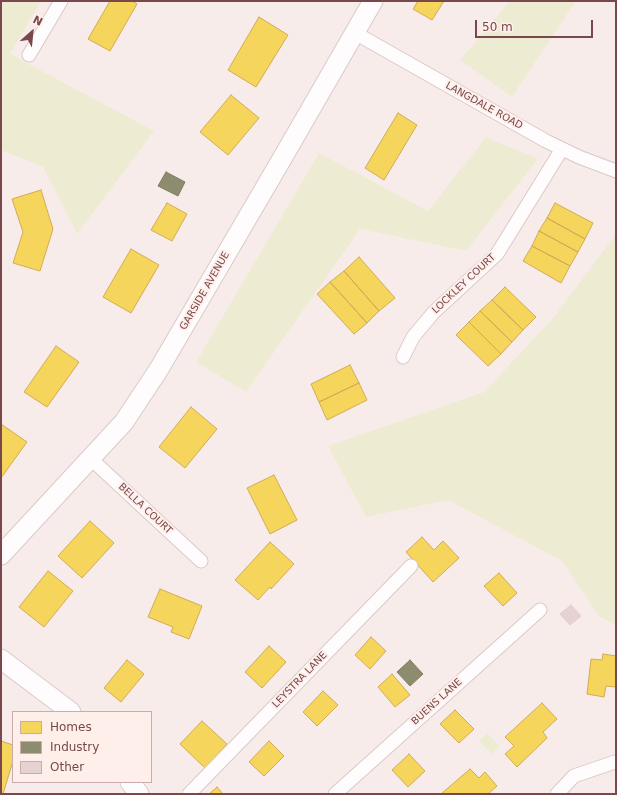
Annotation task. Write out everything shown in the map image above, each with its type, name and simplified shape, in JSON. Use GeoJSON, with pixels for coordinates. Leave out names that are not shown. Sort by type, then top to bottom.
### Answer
{"type":"FeatureCollection","features":[{"type":"Feature","properties":{"kind":"street"},"geometry":{"type":"LineString","coordinates":[[29,56],[61,1]]}},
{"type":"Feature","properties":{"kind":"street","name":"GARSIDE AVENUE"},"geometry":{"type":"LineString","coordinates":[[1,554],[124,422],[159,369],[373,1]]}},
{"type":"Feature","properties":{"kind":"street","name":"LANGDALE ROAD"},"geometry":{"type":"LineString","coordinates":[[355,33],[546,141],[579,157],[616,171]]}},
{"type":"Feature","properties":{"kind":"street","name":"LOCKLEY COURT"},"geometry":{"type":"LineString","coordinates":[[403,357],[413,337],[434,312],[497,254],[562,149]]}},
{"type":"Feature","properties":{"kind":"street","name":"BELLA COURT"},"geometry":{"type":"LineString","coordinates":[[90,458],[201,561]]}},
{"type":"Feature","properties":{"kind":"street","name":"LEYSTRA LANE"},"geometry":{"type":"LineString","coordinates":[[189,794],[411,566]]}},
{"type":"Feature","properties":{"kind":"street","name":"BUENS LANE"},"geometry":{"type":"LineString","coordinates":[[335,794],[540,610]]}},
{"type":"Feature","properties":{"kind":"street"},"geometry":{"type":"LineString","coordinates":[[1,659],[70,711]]}},
{"type":"Feature","properties":{"kind":"street"},"geometry":{"type":"LineString","coordinates":[[557,794],[574,776],[615,762]]}},
{"type":"Feature","properties":{"kind":"street"},"geometry":{"type":"LineString","coordinates":[[131,783],[139,794]]}},
{"type":"Feature","properties":{"kind":"green space"},"geometry":{"type":"Polygon","coordinates":[[[1,1],[41,1],[10,54],[154,131],[77,234],[43,167],[1,150],[1,1]]]}},
{"type":"Feature","properties":{"kind":"green space"},"geometry":{"type":"Polygon","coordinates":[[[510,1],[576,1],[512,97],[460,60],[510,1]]]}},
{"type":"Feature","properties":{"kind":"green space"},"geometry":{"type":"Polygon","coordinates":[[[486,137],[538,159],[466,251],[360,229],[246,392],[196,362],[319,153],[428,211],[486,137]]]}},
{"type":"Feature","properties":{"kind":"green space"},"geometry":{"type":"Polygon","coordinates":[[[616,234],[616,626],[599,616],[562,561],[448,500],[366,517],[328,446],[484,392],[554,317],[616,234]]]}},
{"type":"Feature","properties":{"kind":"green space"},"geometry":{"type":"Polygon","coordinates":[[[487,733],[500,746],[492,754],[479,741],[487,733]]]}},
{"type":"Feature","properties":{"kind":"building: Homes"},"geometry":{"type":"Polygon","coordinates":[[[110,1],[132,1],[137,4],[110,51],[88,39],[110,1]]]}},
{"type":"Feature","properties":{"kind":"building: Homes"},"geometry":{"type":"Polygon","coordinates":[[[418,1],[444,1],[432,20],[413,9],[418,1]]]}},
{"type":"Feature","properties":{"kind":"building: Homes"},"geometry":{"type":"Polygon","coordinates":[[[259,17],[288,35],[256,87],[228,70],[259,17]]]}},
{"type":"Feature","properties":{"kind":"building: Homes"},"geometry":{"type":"Polygon","coordinates":[[[231,95],[259,118],[228,155],[200,132],[231,95]]]}},
{"type":"Feature","properties":{"kind":"building: Homes"},"geometry":{"type":"Polygon","coordinates":[[[398,113],[417,125],[384,180],[365,168],[398,113]]]}},
{"type":"Feature","properties":{"kind":"building: Homes"},"geometry":{"type":"Polygon","coordinates":[[[41,190],[53,229],[40,271],[13,263],[23,232],[12,199],[41,190]]]}},
{"type":"Feature","properties":{"kind":"building: Homes"},"geometry":{"type":"Polygon","coordinates":[[[167,203],[187,214],[172,241],[151,230],[167,203]]]}},
{"type":"Feature","properties":{"kind":"building: Homes"},"geometry":{"type":"Polygon","coordinates":[[[555,203],[593,223],[585,239],[547,218],[555,203]]]}},
{"type":"Feature","properties":{"kind":"building: Homes"},"geometry":{"type":"Polygon","coordinates":[[[547,218],[585,239],[578,252],[539,231],[547,218]]]}},
{"type":"Feature","properties":{"kind":"building: Homes"},"geometry":{"type":"Polygon","coordinates":[[[539,231],[578,252],[570,266],[532,246],[539,231]]]}},
{"type":"Feature","properties":{"kind":"building: Homes"},"geometry":{"type":"Polygon","coordinates":[[[532,246],[570,266],[561,283],[523,261],[532,246]]]}},
{"type":"Feature","properties":{"kind":"building: Homes"},"geometry":{"type":"Polygon","coordinates":[[[131,249],[159,265],[131,313],[103,297],[131,249]]]}},
{"type":"Feature","properties":{"kind":"building: Homes"},"geometry":{"type":"Polygon","coordinates":[[[359,257],[395,298],[379,311],[344,271],[359,257]]]}},
{"type":"Feature","properties":{"kind":"building: Homes"},"geometry":{"type":"Polygon","coordinates":[[[344,271],[379,311],[367,323],[330,282],[344,271]]]}},
{"type":"Feature","properties":{"kind":"building: Homes"},"geometry":{"type":"Polygon","coordinates":[[[330,282],[367,323],[354,334],[317,294],[330,282]]]}},
{"type":"Feature","properties":{"kind":"building: Homes"},"geometry":{"type":"Polygon","coordinates":[[[505,287],[536,317],[523,330],[492,300],[505,287]]]}},
{"type":"Feature","properties":{"kind":"building: Homes"},"geometry":{"type":"Polygon","coordinates":[[[492,300],[523,330],[512,342],[480,311],[492,300]]]}},
{"type":"Feature","properties":{"kind":"building: Homes"},"geometry":{"type":"Polygon","coordinates":[[[480,311],[512,342],[501,354],[469,322],[480,311]]]}},
{"type":"Feature","properties":{"kind":"building: Homes"},"geometry":{"type":"Polygon","coordinates":[[[469,322],[501,354],[488,366],[456,335],[469,322]]]}},
{"type":"Feature","properties":{"kind":"building: Homes"},"geometry":{"type":"Polygon","coordinates":[[[56,346],[79,362],[47,407],[24,392],[56,346]]]}},
{"type":"Feature","properties":{"kind":"building: Homes"},"geometry":{"type":"Polygon","coordinates":[[[350,365],[359,383],[319,402],[311,384],[350,365]]]}},
{"type":"Feature","properties":{"kind":"building: Homes"},"geometry":{"type":"Polygon","coordinates":[[[359,383],[367,400],[327,420],[319,402],[359,383]]]}},
{"type":"Feature","properties":{"kind":"building: Homes"},"geometry":{"type":"Polygon","coordinates":[[[191,407],[217,429],[185,468],[159,447],[191,407]]]}},
{"type":"Feature","properties":{"kind":"building: Homes"},"geometry":{"type":"Polygon","coordinates":[[[1,424],[27,442],[1,478],[1,424]]]}},
{"type":"Feature","properties":{"kind":"building: Homes"},"geometry":{"type":"Polygon","coordinates":[[[274,475],[297,520],[270,534],[247,488],[274,475]]]}},
{"type":"Feature","properties":{"kind":"building: Homes"},"geometry":{"type":"Polygon","coordinates":[[[90,521],[114,543],[82,578],[58,556],[90,521]]]}},
{"type":"Feature","properties":{"kind":"building: Homes"},"geometry":{"type":"Polygon","coordinates":[[[422,537],[434,550],[443,541],[459,558],[433,582],[406,552],[422,537]]]}},
{"type":"Feature","properties":{"kind":"building: Homes"},"geometry":{"type":"Polygon","coordinates":[[[270,542],[294,564],[271,589],[270,587],[258,600],[235,580],[270,542]]]}},
{"type":"Feature","properties":{"kind":"building: Homes"},"geometry":{"type":"Polygon","coordinates":[[[48,571],[73,591],[44,627],[19,607],[48,571]]]}},
{"type":"Feature","properties":{"kind":"building: Homes"},"geometry":{"type":"Polygon","coordinates":[[[499,573],[517,593],[503,606],[484,586],[499,573]]]}},
{"type":"Feature","properties":{"kind":"building: Homes"},"geometry":{"type":"Polygon","coordinates":[[[160,589],[202,606],[189,639],[171,632],[173,627],[148,617],[160,589]]]}},
{"type":"Feature","properties":{"kind":"building: Homes"},"geometry":{"type":"Polygon","coordinates":[[[371,637],[386,651],[370,669],[355,655],[371,637]]]}},
{"type":"Feature","properties":{"kind":"building: Homes"},"geometry":{"type":"Polygon","coordinates":[[[269,646],[286,662],[262,688],[245,672],[269,646]]]}},
{"type":"Feature","properties":{"kind":"building: Homes"},"geometry":{"type":"Polygon","coordinates":[[[603,654],[616,656],[616,687],[606,686],[604,697],[587,694],[591,659],[602,660],[603,654]]]}},
{"type":"Feature","properties":{"kind":"building: Homes"},"geometry":{"type":"Polygon","coordinates":[[[127,660],[144,674],[121,702],[104,688],[127,660]]]}},
{"type":"Feature","properties":{"kind":"building: Homes"},"geometry":{"type":"Polygon","coordinates":[[[392,674],[410,695],[395,707],[378,687],[392,674]]]}},
{"type":"Feature","properties":{"kind":"building: Homes"},"geometry":{"type":"Polygon","coordinates":[[[323,691],[338,705],[317,726],[303,712],[323,691]]]}},
{"type":"Feature","properties":{"kind":"building: Homes"},"geometry":{"type":"Polygon","coordinates":[[[542,703],[557,719],[543,732],[547,738],[517,767],[505,754],[514,746],[505,737],[542,703]]]}},
{"type":"Feature","properties":{"kind":"building: Homes"},"geometry":{"type":"Polygon","coordinates":[[[455,710],[474,729],[459,743],[440,724],[455,710]]]}},
{"type":"Feature","properties":{"kind":"building: Homes"},"geometry":{"type":"Polygon","coordinates":[[[202,721],[227,744],[205,768],[180,744],[202,721]]]}},
{"type":"Feature","properties":{"kind":"building: Homes"},"geometry":{"type":"Polygon","coordinates":[[[1,741],[12,745],[12,764],[3,794],[1,794],[1,741]]]}},
{"type":"Feature","properties":{"kind":"building: Homes"},"geometry":{"type":"Polygon","coordinates":[[[269,741],[284,756],[264,776],[249,762],[269,741]]]}},
{"type":"Feature","properties":{"kind":"building: Homes"},"geometry":{"type":"Polygon","coordinates":[[[409,754],[425,771],[408,787],[392,770],[409,754]]]}},
{"type":"Feature","properties":{"kind":"building: Homes"},"geometry":{"type":"Polygon","coordinates":[[[470,769],[479,778],[485,772],[497,786],[488,794],[441,794],[470,769]]]}},
{"type":"Feature","properties":{"kind":"building: Homes"},"geometry":{"type":"Polygon","coordinates":[[[217,787],[223,794],[209,794],[217,787]]]}},
{"type":"Feature","properties":{"kind":"building: Industry"},"geometry":{"type":"Polygon","coordinates":[[[166,172],[185,182],[178,196],[158,186],[166,172]]]}},
{"type":"Feature","properties":{"kind":"building: Industry"},"geometry":{"type":"Polygon","coordinates":[[[410,660],[423,674],[410,686],[397,672],[410,660]]]}},
{"type":"Feature","properties":{"kind":"building: Other"},"geometry":{"type":"Polygon","coordinates":[[[571,605],[581,616],[570,625],[560,614],[571,605]]]}}]}
